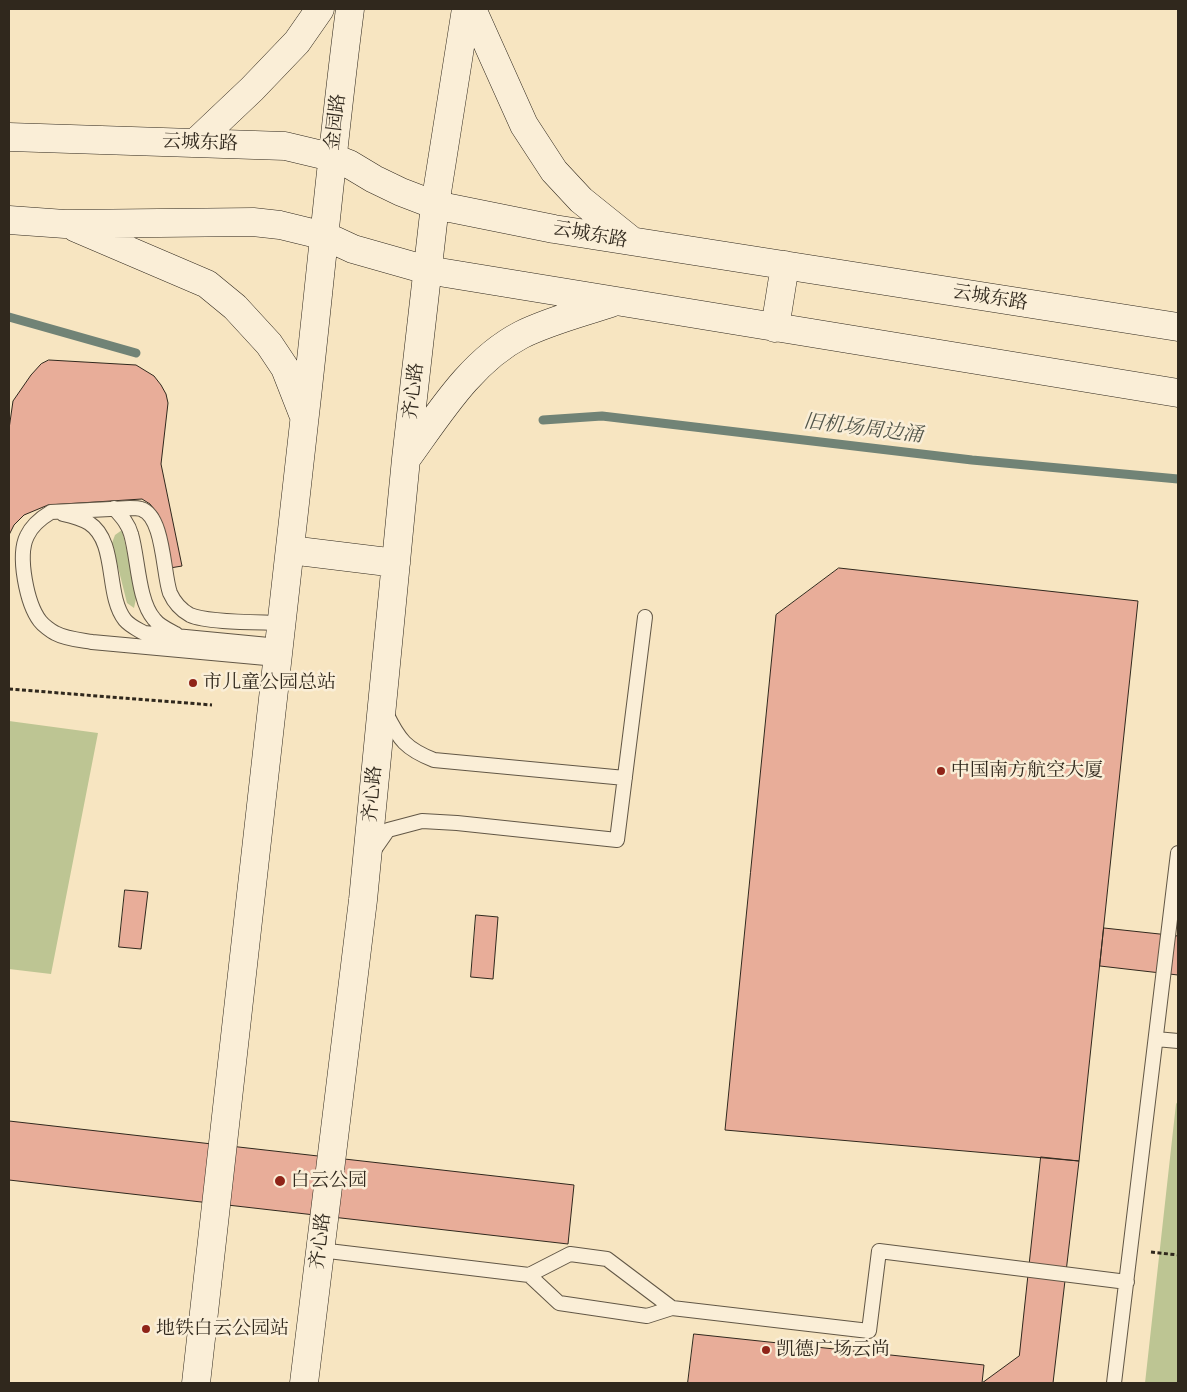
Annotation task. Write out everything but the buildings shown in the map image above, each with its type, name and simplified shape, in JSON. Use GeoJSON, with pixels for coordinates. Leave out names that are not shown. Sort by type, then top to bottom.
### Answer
{"type":"FeatureCollection","features":[{"type":"Feature","properties":{"kind":"main road"},"geometry":{"type":"LineString","coordinates":[[194,143],[252,89],[297,42],[320,9]]}},
{"type":"Feature","properties":{"kind":"main road","name":"金园路"},"geometry":{"type":"LineString","coordinates":[[324,236],[331,156],[350,9]]}},
{"type":"Feature","properties":{"kind":"main road"},"geometry":{"type":"LineString","coordinates":[[435,204],[466,9]]}},
{"type":"Feature","properties":{"kind":"main road"},"geometry":{"type":"LineString","coordinates":[[472,9],[524,125],[554,171],[581,200],[633,242]]}},
{"type":"Feature","properties":{"kind":"main road","name":"云城东路"},"geometry":{"type":"LineString","coordinates":[[9,137],[285,146],[331,156],[401,192],[435,204],[554,229],[1178,327]]}},
{"type":"Feature","properties":{"kind":"main road","name":"齐心路"},"geometry":{"type":"LineString","coordinates":[[304,1383],[367,860],[406,459],[435,204]]}},
{"type":"Feature","properties":{"kind":"main road"},"geometry":{"type":"LineString","coordinates":[[9,220],[66,224],[253,222],[280,225],[324,236],[353,249],[428,270],[1178,393]]}},
{"type":"Feature","properties":{"kind":"main road"},"geometry":{"type":"LineString","coordinates":[[66,224],[207,284],[235,307],[269,344],[285,368],[305,417]]}},
{"type":"Feature","properties":{"kind":"main road"},"geometry":{"type":"LineString","coordinates":[[196,1383],[324,236]]}},
{"type":"Feature","properties":{"kind":"main road"},"geometry":{"type":"LineString","coordinates":[[775,328],[785,265]]}},
{"type":"Feature","properties":{"kind":"main road"},"geometry":{"type":"LineString","coordinates":[[406,459],[459,389],[493,353],[520,336],[544,325],[615,302]]}},
{"type":"Feature","properties":{"kind":"main road"},"geometry":{"type":"LineString","coordinates":[[290,550],[396,563]]}},
{"type":"Feature","properties":{"kind":"lane"},"geometry":{"type":"LineString","coordinates":[[114,508],[125,520],[131,532],[144,599],[148,610],[153,619],[179,636]]}},
{"type":"Feature","properties":{"kind":"lane"},"geometry":{"type":"LineString","coordinates":[[114,508],[142,509],[152,518],[163,555],[170,592],[176,605],[191,615],[207,618],[279,643],[92,642],[55,633],[40,622],[30,600],[23,552],[26,538],[40,518],[51,512],[114,508]]}},
{"type":"Feature","properties":{"kind":"lane"},"geometry":{"type":"LineString","coordinates":[[58,512],[90,524],[100,533],[107,553],[118,609],[133,628],[144,633],[279,643]]}},
{"type":"Feature","properties":{"kind":"lane"},"geometry":{"type":"LineString","coordinates":[[367,860],[388,830],[422,821],[617,840],[645,617]]}},
{"type":"Feature","properties":{"kind":"lane"},"geometry":{"type":"LineString","coordinates":[[382,704],[396,734],[413,751],[434,760],[625,778]]}},
{"type":"Feature","properties":{"kind":"lane"},"geometry":{"type":"LineString","coordinates":[[1114,1383],[1178,853]]}},
{"type":"Feature","properties":{"kind":"lane"},"geometry":{"type":"LineString","coordinates":[[1156,1039],[1178,1042]]}},
{"type":"Feature","properties":{"kind":"lane"},"geometry":{"type":"LineString","coordinates":[[320,1250],[529,1275],[570,1254],[607,1259],[672,1308]]}},
{"type":"Feature","properties":{"kind":"lane"},"geometry":{"type":"LineString","coordinates":[[529,1275],[559,1303],[647,1316],[672,1308],[868,1331],[879,1251],[1127,1282]]}},
{"type":"Feature","properties":{"kind":"path"},"geometry":{"type":"LineString","coordinates":[[9,689],[212,705]]}},
{"type":"Feature","properties":{"kind":"path"},"geometry":{"type":"LineString","coordinates":[[1151,1252],[1178,1255]]}},
{"type":"Feature","properties":{"kind":"green space"},"geometry":{"type":"Polygon","coordinates":[[[122,530],[137,594],[134,608],[127,603],[112,543],[115,535],[122,530]]]}},
{"type":"Feature","properties":{"kind":"green space"},"geometry":{"type":"Polygon","coordinates":[[[9,721],[98,733],[51,974],[9,969],[9,721]]]}},
{"type":"Feature","properties":{"kind":"green space"},"geometry":{"type":"Polygon","coordinates":[[[1178,1101],[1178,1383],[1145,1383],[1176,1104],[1178,1101]]]}},
{"type":"Feature","properties":{"kind":"waterway","name":"旧机场周边涌"},"geometry":{"type":"LineString","coordinates":[[9,317],[136,353]]}},
{"type":"Feature","properties":{"kind":"waterway","name":"旧机场周边涌"},"geometry":{"type":"LineString","coordinates":[[543,420],[602,416],[972,460],[1178,479]]}},
{"type":"Feature","properties":{"kind":"place","name":"市儿童公园总站"},"geometry":{"type":"Point","coordinates":[193,683]}},
{"type":"Feature","properties":{"kind":"place","name":"中国南方航空大厦"},"geometry":{"type":"Point","coordinates":[941,771]}},
{"type":"Feature","properties":{"kind":"place","name":"白云公园"},"geometry":{"type":"Point","coordinates":[280,1181]}},
{"type":"Feature","properties":{"kind":"place","name":"地铁白云公园站"},"geometry":{"type":"Point","coordinates":[146,1329]}},
{"type":"Feature","properties":{"kind":"place","name":"凯德广场云尚"},"geometry":{"type":"Point","coordinates":[766,1350]}}]}
